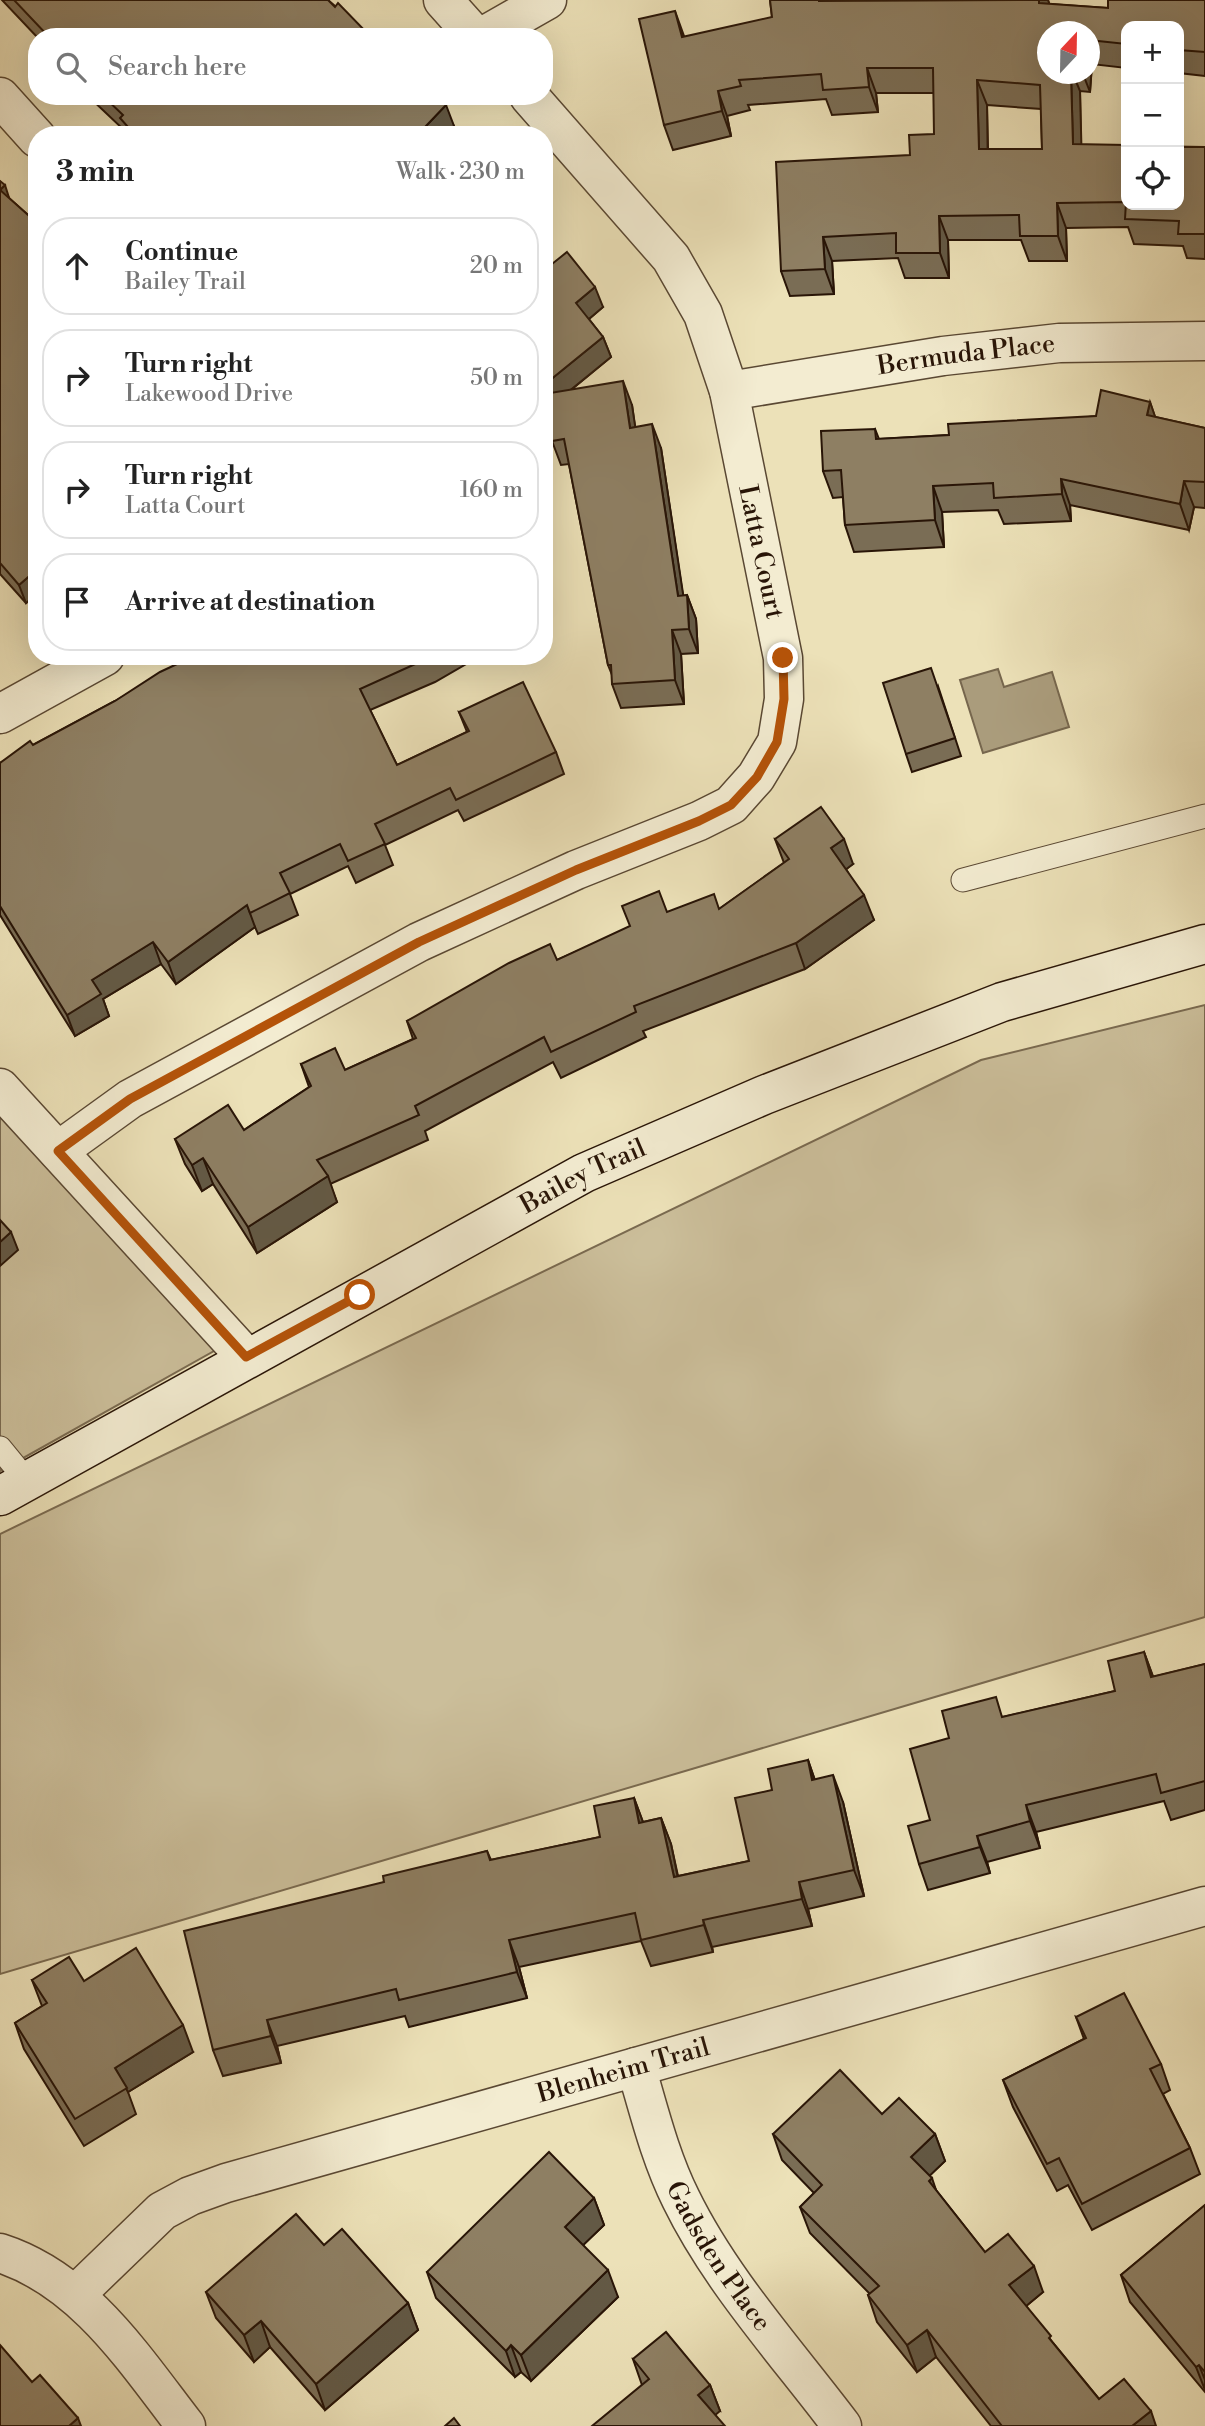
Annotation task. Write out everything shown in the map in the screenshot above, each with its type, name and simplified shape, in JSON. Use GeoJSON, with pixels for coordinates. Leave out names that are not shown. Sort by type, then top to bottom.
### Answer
{"type":"FeatureCollection","features":[{"type":"Feature","properties":{"kind":"street"},"geometry":{"type":"LineString","coordinates":[[443,0],[468,28]]}},
{"type":"Feature","properties":{"kind":"street"},"geometry":{"type":"LineString","coordinates":[[498,28],[547,0]]}},
{"type":"Feature","properties":{"kind":"street"},"geometry":{"type":"LineString","coordinates":[[0,97],[28,128]]}},
{"type":"Feature","properties":{"kind":"street","name":"Latta Court"},"geometry":{"type":"LineString","coordinates":[[58,1151],[130,1099],[407,948],[576,870],[699,821],[731,805],[757,777],[777,742],[784,699],[783,658],[729,391],[703,314],[671,258],[537,105]]}},
{"type":"Feature","properties":{"kind":"street","name":"Bermuda Place"},"geometry":{"type":"LineString","coordinates":[[729,391],[943,356],[1059,342],[1205,341]]}},
{"type":"Feature","properties":{"kind":"street"},"geometry":{"type":"LineString","coordinates":[[2,705],[86,665]]}},
{"type":"Feature","properties":{"kind":"street","name":"Bailey Trail"},"geometry":{"type":"LineString","coordinates":[[13,1489],[246,1357],[584,1172],[738,1106],[1002,1002],[1205,944]]}},
{"type":"Feature","properties":{"kind":"street"},"geometry":{"type":"LineString","coordinates":[[0,1088],[246,1357]]}},
{"type":"Feature","properties":{"kind":"street","name":"Blenheim Trail"},"geometry":{"type":"LineString","coordinates":[[75,2295],[162,2211],[190,2196],[284,2165],[636,2067],[1203,1915]]}},
{"type":"Feature","properties":{"kind":"street","name":"Gadsden Place"},"geometry":{"type":"LineString","coordinates":[[636,2067],[660,2146],[679,2196],[701,2237],[842,2426]]}},
{"type":"Feature","properties":{"kind":"street"},"geometry":{"type":"LineString","coordinates":[[0,2253],[44,2272],[75,2295],[121,2344],[186,2426]]}},
{"type":"Feature","properties":{"kind":"lane"},"geometry":{"type":"LineString","coordinates":[[963,880],[1203,824]]}},
{"type":"Feature","properties":{"kind":"lane"},"geometry":{"type":"LineString","coordinates":[[0,1448],[13,1489]]}},
{"type":"Feature","properties":{"kind":"shaded area"},"geometry":{"type":"Polygon","coordinates":[[[998,669],[1004,687],[1052,672],[1069,727],[983,753],[960,680],[998,669]]]}},
{"type":"Feature","properties":{"kind":"shaded area"},"geometry":{"type":"Polygon","coordinates":[[[1205,1005],[1205,1617],[0,1974],[0,1534],[981,1060],[1205,1005]]]}},
{"type":"Feature","properties":{"kind":"shaded area"},"geometry":{"type":"Polygon","coordinates":[[[0,1079],[230,1342],[0,1471],[0,1079]]]}},
{"type":"Feature","properties":{"kind":"building"},"geometry":{"type":"Polygon","coordinates":[[[14,0],[328,0],[335,7],[338,3],[362,28],[40,28],[14,0]]]}},
{"type":"Feature","properties":{"kind":"building"},"geometry":{"type":"Polygon","coordinates":[[[770,0],[1039,0],[1039,3],[1108,8],[1108,0],[1205,0],[1205,52],[1184,50],[1184,21],[1121,21],[1121,43],[1100,41],[1100,21],[1037,21],[1037,84],[1071,84],[1073,144],[1121,145],[1121,202],[1057,203],[1058,236],[1020,236],[1019,215],[939,216],[940,253],[896,253],[896,233],[823,237],[825,269],[781,271],[776,162],[910,155],[909,135],[934,134],[933,68],[867,68],[869,87],[823,90],[821,74],[739,80],[741,86],[718,91],[722,111],[664,125],[639,19],[675,11],[682,37],[772,17],[770,0]],[[977,80],[979,149],[1042,149],[1040,85],[977,80]]]}},
{"type":"Feature","properties":{"kind":"building"},"geometry":{"type":"Polygon","coordinates":[[[112,105],[446,105],[426,126],[127,126],[120,118],[123,115],[112,105]]]}},
{"type":"Feature","properties":{"kind":"building"},"geometry":{"type":"Polygon","coordinates":[[[1184,147],[1205,147],[1205,234],[1178,234],[1179,221],[1125,219],[1126,210],[1184,210],[1184,147]]]}},
{"type":"Feature","properties":{"kind":"building"},"geometry":{"type":"Polygon","coordinates":[[[0,190],[28,215],[28,577],[19,585],[0,563],[0,190]]]}},
{"type":"Feature","properties":{"kind":"building"},"geometry":{"type":"Polygon","coordinates":[[[567,252],[595,287],[576,303],[603,337],[553,378],[553,263],[567,252]]]}},
{"type":"Feature","properties":{"kind":"building"},"geometry":{"type":"Polygon","coordinates":[[[623,381],[630,428],[652,424],[678,596],[687,595],[689,629],[672,630],[675,680],[612,684],[611,665],[608,665],[564,439],[553,441],[553,393],[623,381]]]}},
{"type":"Feature","properties":{"kind":"building"},"geometry":{"type":"Polygon","coordinates":[[[1101,390],[1150,402],[1147,415],[1205,428],[1205,482],[1184,481],[1180,504],[1061,479],[1062,494],[994,498],[993,483],[933,486],[935,520],[845,525],[841,470],[823,471],[821,431],[875,429],[876,439],[949,435],[948,424],[1096,416],[1101,390]]]}},
{"type":"Feature","properties":{"kind":"building"},"geometry":{"type":"Polygon","coordinates":[[[175,665],[413,665],[360,689],[397,765],[469,731],[459,712],[523,682],[556,752],[456,800],[450,788],[375,824],[385,844],[348,861],[340,844],[280,873],[290,893],[250,913],[247,905],[168,962],[153,942],[92,980],[101,994],[67,1015],[0,906],[0,763],[30,741],[33,745],[115,701],[175,665]]]}},
{"type":"Feature","properties":{"kind":"building"},"geometry":{"type":"Polygon","coordinates":[[[931,668],[955,738],[906,754],[883,683],[931,668]]]}},
{"type":"Feature","properties":{"kind":"building"},"geometry":{"type":"Polygon","coordinates":[[[821,807],[844,839],[831,848],[864,895],[796,943],[634,1006],[636,1012],[551,1052],[544,1037],[415,1106],[419,1115],[317,1160],[328,1176],[248,1227],[203,1158],[192,1165],[175,1139],[228,1105],[244,1130],[311,1086],[301,1064],[335,1048],[345,1070],[416,1038],[407,1021],[509,963],[550,944],[557,960],[630,926],[622,906],[659,891],[667,912],[714,894],[719,909],[789,859],[775,839],[821,807]]]}},
{"type":"Feature","properties":{"kind":"building"},"geometry":{"type":"Polygon","coordinates":[[[0,1220],[11,1232],[0,1242],[0,1220]]]}},
{"type":"Feature","properties":{"kind":"building"},"geometry":{"type":"Polygon","coordinates":[[[1144,1652],[1151,1677],[1205,1664],[1205,1781],[1161,1793],[1156,1774],[1026,1805],[1030,1821],[977,1836],[980,1847],[919,1864],[908,1826],[930,1820],[910,1749],[949,1738],[942,1711],[996,1697],[1002,1717],[1115,1691],[1108,1661],[1144,1652]]]}},
{"type":"Feature","properties":{"kind":"building"},"geometry":{"type":"Polygon","coordinates":[[[808,1760],[812,1780],[833,1775],[854,1870],[799,1882],[802,1899],[703,1920],[704,1925],[641,1940],[635,1913],[509,1940],[517,1972],[399,2000],[396,1989],[267,2020],[271,2036],[213,2050],[184,1931],[384,1882],[383,1876],[487,1851],[490,1860],[600,1837],[594,1806],[634,1798],[639,1823],[661,1818],[674,1877],[749,1861],[735,1798],[772,1790],[768,1769],[808,1760]]]}},
{"type":"Feature","properties":{"kind":"building"},"geometry":{"type":"Polygon","coordinates":[[[136,1948],[183,2025],[115,2068],[127,2088],[75,2119],[15,2023],[47,2003],[32,1980],[69,1957],[84,1981],[136,1948]]]}},
{"type":"Feature","properties":{"kind":"building"},"geometry":{"type":"Polygon","coordinates":[[[1124,1993],[1161,2064],[1150,2069],[1190,2148],[1082,2204],[1059,2158],[1047,2164],[1003,2080],[1086,2038],[1076,2017],[1124,1993]]]}},
{"type":"Feature","properties":{"kind":"building"},"geometry":{"type":"Polygon","coordinates":[[[840,2070],[882,2114],[899,2098],[935,2134],[911,2157],[932,2178],[929,2181],[985,2252],[1008,2234],[1034,2266],[1009,2285],[1099,2399],[1124,2379],[1151,2411],[1132,2426],[1002,2426],[927,2330],[907,2345],[868,2295],[879,2286],[800,2207],[822,2185],[773,2134],[840,2070]]]}},
{"type":"Feature","properties":{"kind":"building"},"geometry":{"type":"Polygon","coordinates":[[[549,2152],[594,2198],[565,2227],[608,2270],[521,2355],[511,2345],[506,2351],[427,2272],[549,2152]]]}},
{"type":"Feature","properties":{"kind":"building"},"geometry":{"type":"Polygon","coordinates":[[[1205,2205],[1205,2372],[1199,2365],[1196,2367],[1121,2275],[1205,2205]]]}},
{"type":"Feature","properties":{"kind":"building"},"geometry":{"type":"Polygon","coordinates":[[[296,2214],[324,2245],[342,2229],[408,2303],[316,2384],[261,2321],[244,2335],[206,2292],[296,2214]]]}},
{"type":"Feature","properties":{"kind":"building"},"geometry":{"type":"Polygon","coordinates":[[[666,2332],[710,2385],[698,2395],[725,2426],[592,2426],[649,2379],[633,2359],[666,2332]]]}},
{"type":"Feature","properties":{"kind":"building"},"geometry":{"type":"Polygon","coordinates":[[[0,2345],[32,2382],[40,2375],[78,2418],[69,2426],[0,2426],[0,2345]]]}},
{"type":"Feature","properties":{"kind":"building"},"geometry":{"type":"Polygon","coordinates":[[[454,2418],[460,2426],[445,2426],[454,2418]]]}},
{"type":"Feature","properties":{"kind":"route"},"geometry":{"type":"LineString","coordinates":[[360,1295],[246,1357],[58,1151],[130,1099],[419,942],[576,870],[699,821],[731,805],[757,777],[777,742],[784,699],[783,658]]}}]}
